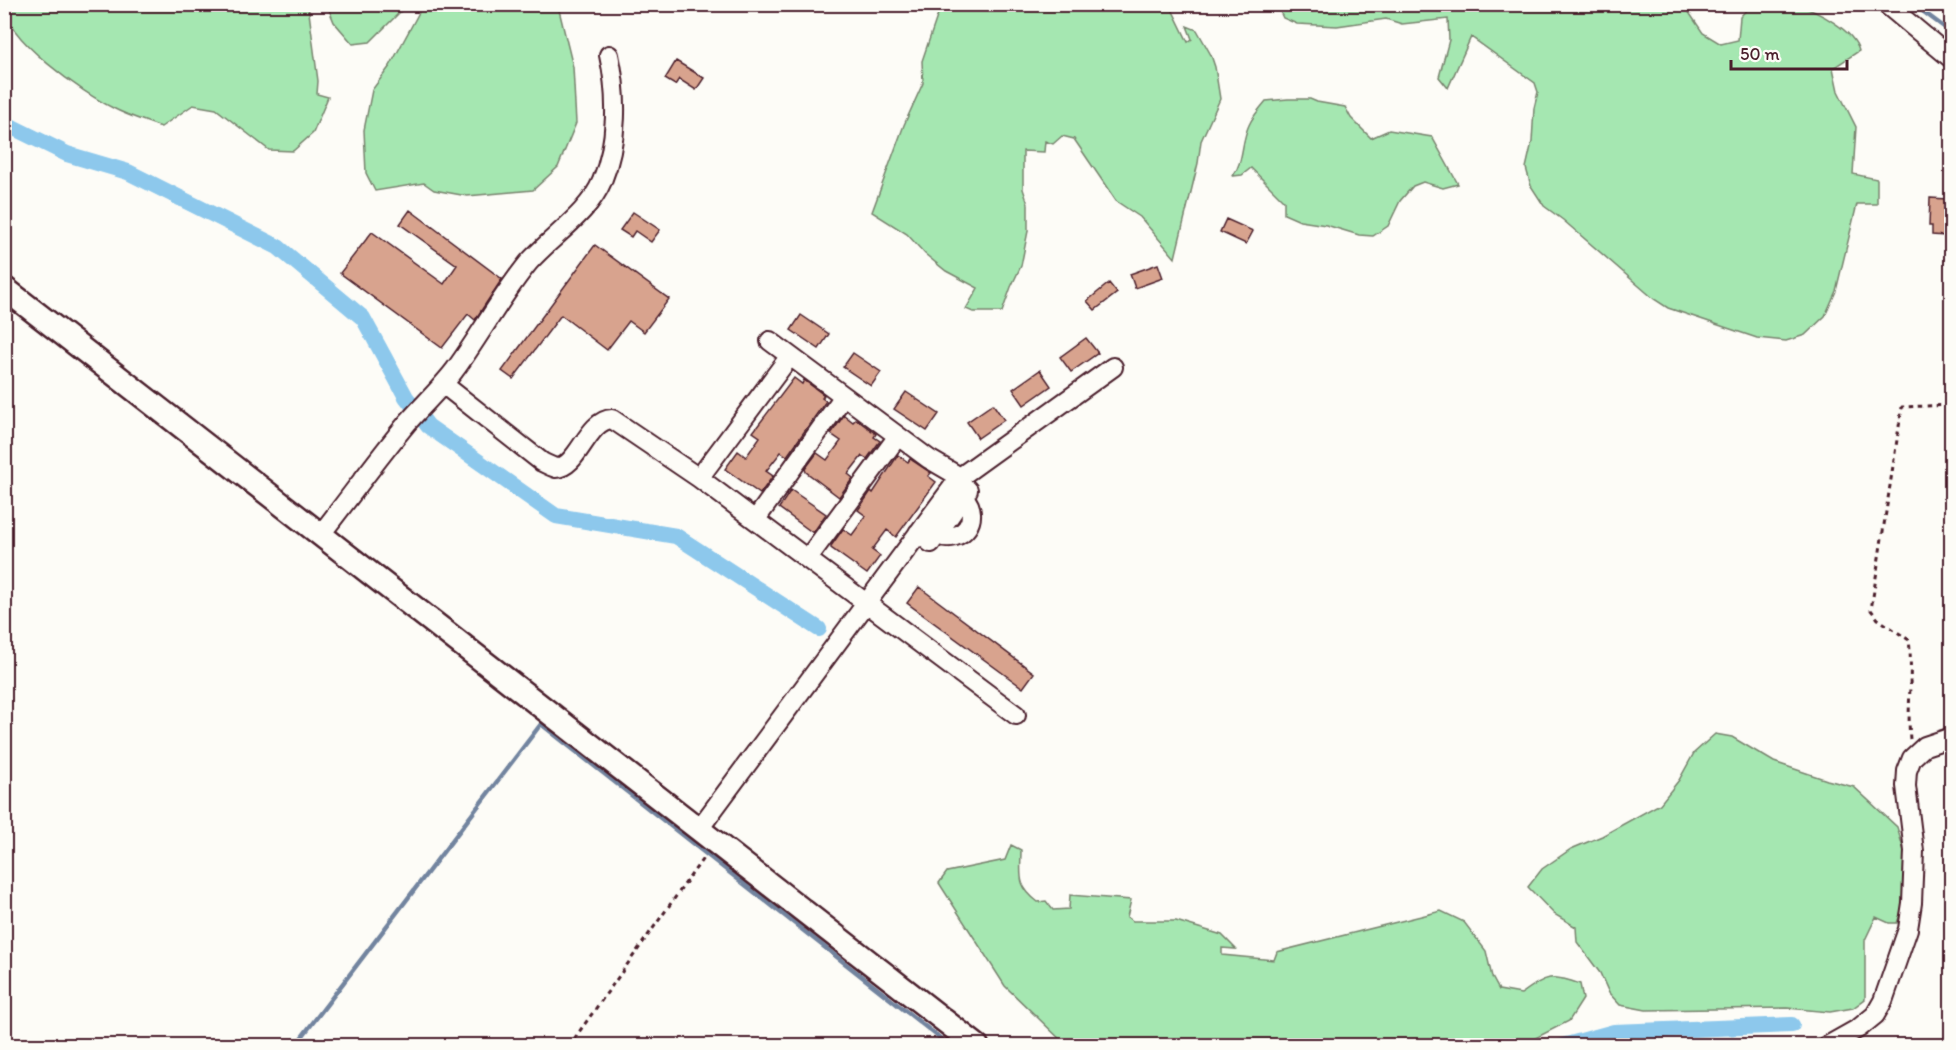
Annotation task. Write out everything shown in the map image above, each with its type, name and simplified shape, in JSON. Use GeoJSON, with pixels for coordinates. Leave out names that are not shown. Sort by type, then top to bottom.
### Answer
{"type":"FeatureCollection","features":[{"type":"Feature","properties":{"kind":"street"},"geometry":{"type":"LineString","coordinates":[[1886,4],[1952,59]]}},
{"type":"Feature","properties":{"kind":"street"},"geometry":{"type":"LineString","coordinates":[[321,534],[408,422],[443,384],[528,264],[549,240],[576,216],[602,183],[613,135],[614,76],[609,56]]}},
{"type":"Feature","properties":{"kind":"street"},"geometry":{"type":"LineString","coordinates":[[4,288],[977,1046]]}},
{"type":"Feature","properties":{"kind":"street"},"geometry":{"type":"LineString","coordinates":[[770,341],[960,485],[971,512],[968,528],[962,534],[954,537],[946,538],[937,535],[931,543],[918,533]]}},
{"type":"Feature","properties":{"kind":"street"},"geometry":{"type":"LineString","coordinates":[[699,478],[790,356]]}},
{"type":"Feature","properties":{"kind":"street"},"geometry":{"type":"LineString","coordinates":[[707,835],[867,602],[918,533],[960,485],[1113,367]]}},
{"type":"Feature","properties":{"kind":"street"},"geometry":{"type":"LineString","coordinates":[[443,384],[542,462],[555,468],[565,465],[597,425],[605,419],[612,419],[756,519],[1016,715]]}},
{"type":"Feature","properties":{"kind":"street"},"geometry":{"type":"LineString","coordinates":[[756,519],[844,396]]}},
{"type":"Feature","properties":{"kind":"street"},"geometry":{"type":"LineString","coordinates":[[808,558],[898,436]]}},
{"type":"Feature","properties":{"kind":"street"},"geometry":{"type":"LineString","coordinates":[[1827,1046],[1859,1028],[1875,1015],[1883,1001],[1908,928],[1912,903],[1914,851],[1906,786],[1907,771],[1912,758],[1925,746],[1952,737]]}},
{"type":"Feature","properties":{"kind":"path"},"geometry":{"type":"LineString","coordinates":[[1915,755],[1910,739],[1908,715],[1912,665],[1909,640],[1878,619],[1872,610],[1902,407],[1952,405]]}},
{"type":"Feature","properties":{"kind":"path"},"geometry":{"type":"LineString","coordinates":[[569,1046],[707,835]]}},
{"type":"Feature","properties":{"kind":"green space"},"geometry":{"type":"Polygon","coordinates":[[[556,4],[573,67],[576,123],[558,167],[533,190],[467,196],[434,190],[424,183],[375,191],[366,173],[364,130],[372,90],[390,66],[423,5],[556,4]]]}},
{"type":"Feature","properties":{"kind":"green space"},"geometry":{"type":"Polygon","coordinates":[[[1787,4],[1805,8],[1834,22],[1856,43],[1859,51],[1833,68],[1838,91],[1856,127],[1853,174],[1877,179],[1877,204],[1857,204],[1836,291],[1825,316],[1805,335],[1786,341],[1757,338],[1668,308],[1654,299],[1544,206],[1531,186],[1526,168],[1532,142],[1534,108],[1538,92],[1535,83],[1471,37],[1448,88],[1439,77],[1449,40],[1448,19],[1402,24],[1386,19],[1337,26],[1297,24],[1283,18],[1277,5],[1684,5],[1703,33],[1721,44],[1738,40],[1740,17],[1750,6],[1787,4]]]}},
{"type":"Feature","properties":{"kind":"green space"},"geometry":{"type":"Polygon","coordinates":[[[4,5],[308,5],[318,81],[317,94],[328,97],[313,133],[293,151],[269,150],[216,109],[193,105],[161,127],[113,108],[66,78],[48,64],[17,33],[7,18],[4,5]]]}},
{"type":"Feature","properties":{"kind":"green space"},"geometry":{"type":"Polygon","coordinates":[[[327,5],[406,5],[370,42],[353,44],[334,22],[327,5]]]}},
{"type":"Feature","properties":{"kind":"green space"},"geometry":{"type":"Polygon","coordinates":[[[941,5],[1170,5],[1188,42],[1192,39],[1187,26],[1197,30],[1215,67],[1220,99],[1201,141],[1198,163],[1175,258],[1140,217],[1116,201],[1074,139],[1062,136],[1053,144],[1045,141],[1044,152],[1023,151],[1023,189],[1028,204],[1028,231],[1021,266],[1002,312],[973,312],[966,309],[978,288],[946,271],[925,254],[907,234],[872,212],[904,125],[923,83],[922,61],[941,5]]]}},
{"type":"Feature","properties":{"kind":"green space"},"geometry":{"type":"Polygon","coordinates":[[[1310,99],[1345,107],[1351,118],[1371,138],[1389,130],[1432,137],[1458,184],[1443,188],[1423,182],[1413,186],[1400,201],[1388,226],[1373,236],[1359,235],[1326,225],[1300,221],[1284,214],[1284,201],[1251,168],[1242,175],[1233,176],[1239,164],[1246,131],[1255,115],[1266,101],[1310,99]]]}},
{"type":"Feature","properties":{"kind":"green space"},"geometry":{"type":"Polygon","coordinates":[[[1715,734],[1732,737],[1774,762],[1854,787],[1897,827],[1907,861],[1903,906],[1897,923],[1889,923],[1876,917],[1865,940],[1865,999],[1853,1008],[1830,1012],[1787,1008],[1646,1010],[1620,1005],[1609,993],[1600,973],[1577,942],[1576,927],[1554,914],[1528,887],[1542,869],[1571,849],[1602,836],[1660,804],[1679,780],[1694,753],[1715,734]]]}},
{"type":"Feature","properties":{"kind":"green space"},"geometry":{"type":"Polygon","coordinates":[[[1011,845],[1021,850],[1021,879],[1026,890],[1038,902],[1046,901],[1053,910],[1069,909],[1070,895],[1131,900],[1127,917],[1133,921],[1176,921],[1222,935],[1236,949],[1222,948],[1222,955],[1274,960],[1277,952],[1441,911],[1464,922],[1486,951],[1492,977],[1499,990],[1521,994],[1543,980],[1562,978],[1580,984],[1583,999],[1569,1021],[1522,1045],[1066,1045],[1005,986],[939,883],[947,872],[1005,860],[1011,845]]]}},
{"type":"Feature","properties":{"kind":"building"},"geometry":{"type":"Polygon","coordinates":[[[676,61],[704,78],[696,90],[679,79],[675,85],[665,79],[676,61]]]}},
{"type":"Feature","properties":{"kind":"building"},"geometry":{"type":"Polygon","coordinates":[[[1930,198],[1947,199],[1945,236],[1932,235],[1932,226],[1929,226],[1930,198]]]}},
{"type":"Feature","properties":{"kind":"building"},"geometry":{"type":"Polygon","coordinates":[[[410,210],[502,279],[475,320],[468,314],[442,348],[340,273],[372,232],[444,284],[457,265],[400,224],[410,210]]]}},
{"type":"Feature","properties":{"kind":"building"},"geometry":{"type":"Polygon","coordinates":[[[633,212],[660,230],[651,242],[635,231],[631,237],[620,230],[633,212]]]}},
{"type":"Feature","properties":{"kind":"building"},"geometry":{"type":"Polygon","coordinates":[[[1226,219],[1253,231],[1246,244],[1220,232],[1226,219]]]}},
{"type":"Feature","properties":{"kind":"building"},"geometry":{"type":"Polygon","coordinates":[[[595,245],[669,299],[644,332],[629,321],[607,350],[561,315],[513,379],[502,371],[595,245]]]}},
{"type":"Feature","properties":{"kind":"building"},"geometry":{"type":"Polygon","coordinates":[[[1158,264],[1163,278],[1135,288],[1130,274],[1158,264]]]}},
{"type":"Feature","properties":{"kind":"building"},"geometry":{"type":"Polygon","coordinates":[[[1109,283],[1117,293],[1095,310],[1087,301],[1109,283]]]}},
{"type":"Feature","properties":{"kind":"building"},"geometry":{"type":"Polygon","coordinates":[[[801,315],[829,334],[819,349],[791,330],[801,315]]]}},
{"type":"Feature","properties":{"kind":"building"},"geometry":{"type":"Polygon","coordinates":[[[1086,338],[1098,353],[1071,372],[1060,357],[1086,338]]]}},
{"type":"Feature","properties":{"kind":"building"},"geometry":{"type":"Polygon","coordinates":[[[853,353],[881,372],[871,386],[843,367],[853,353]]]}},
{"type":"Feature","properties":{"kind":"building"},"geometry":{"type":"Polygon","coordinates":[[[1040,370],[1051,386],[1024,405],[1013,389],[1040,370]]]}},
{"type":"Feature","properties":{"kind":"building"},"geometry":{"type":"Polygon","coordinates":[[[794,378],[802,384],[804,380],[824,395],[822,398],[826,401],[787,456],[781,452],[766,471],[773,476],[760,494],[725,469],[738,451],[746,457],[760,437],[753,432],[794,378]]]}},
{"type":"Feature","properties":{"kind":"building"},"geometry":{"type":"Polygon","coordinates":[[[906,392],[939,414],[927,431],[894,409],[906,392]]]}},
{"type":"Feature","properties":{"kind":"building"},"geometry":{"type":"Polygon","coordinates":[[[993,404],[1004,420],[978,438],[967,422],[993,404]]]}},
{"type":"Feature","properties":{"kind":"building"},"geometry":{"type":"Polygon","coordinates":[[[844,415],[853,422],[856,419],[876,434],[874,437],[880,441],[867,459],[862,456],[848,474],[853,478],[839,497],[805,469],[817,453],[827,460],[841,441],[831,434],[844,415]]]}},
{"type":"Feature","properties":{"kind":"building"},"geometry":{"type":"Polygon","coordinates":[[[898,455],[908,462],[910,459],[931,473],[928,476],[936,482],[896,537],[887,530],[872,550],[880,556],[867,574],[831,546],[843,529],[852,535],[866,516],[858,510],[871,491],[873,493],[898,455]]]}},
{"type":"Feature","properties":{"kind":"building"},"geometry":{"type":"Polygon","coordinates":[[[791,490],[826,514],[813,533],[779,508],[791,490]]]}},
{"type":"Feature","properties":{"kind":"building"},"geometry":{"type":"Polygon","coordinates":[[[919,587],[1034,673],[1023,688],[907,603],[919,587]]]}},
{"type":"Feature","properties":{"kind":"waterway"},"geometry":{"type":"LineString","coordinates":[[1913,4],[1952,33]]}},
{"type":"Feature","properties":{"kind":"waterway"},"geometry":{"type":"LineString","coordinates":[[4,123],[67,154],[128,172],[278,247],[363,318],[406,397],[428,426],[556,516],[676,536],[819,629]]}},
{"type":"Feature","properties":{"kind":"waterway"},"geometry":{"type":"LineString","coordinates":[[295,1046],[541,724],[950,1046]]}},
{"type":"Feature","properties":{"kind":"waterway"},"geometry":{"type":"LineString","coordinates":[[1563,1046],[1614,1032],[1792,1025]]}}]}
